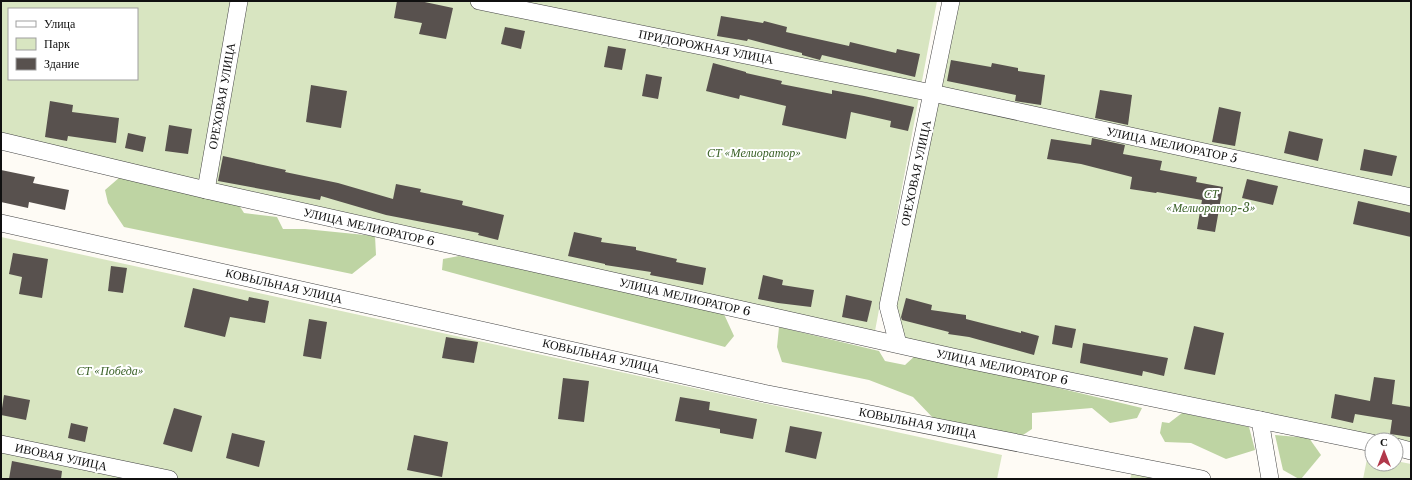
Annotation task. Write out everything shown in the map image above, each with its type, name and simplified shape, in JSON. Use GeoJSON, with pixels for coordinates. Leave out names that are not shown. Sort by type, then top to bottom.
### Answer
{"type":"FeatureCollection","features":[{"type":"Feature","properties":{"kind":"street","name":"ОРЕХОВАЯ УЛИЦА"},"geometry":{"type":"LineString","coordinates":[[206,190],[239,1]]}},
{"type":"Feature","properties":{"kind":"street","name":"ПРИДОРОЖНАЯ УЛИЦА"},"geometry":{"type":"LineString","coordinates":[[479,1],[932,93]]}},
{"type":"Feature","properties":{"kind":"street","name":"ОРЕХОВАЯ УЛИЦА"},"geometry":{"type":"LineString","coordinates":[[898,344],[888,306],[951,1]]}},
{"type":"Feature","properties":{"kind":"street","name":"УЛИЦА МЕЛИОРАТОР 5"},"geometry":{"type":"LineString","coordinates":[[932,93],[1411,197]]}},
{"type":"Feature","properties":{"kind":"street","name":"УЛИЦА МЕЛИОРАТОР 6"},"geometry":{"type":"LineString","coordinates":[[1,142],[206,190],[953,357],[1364,441]]}},
{"type":"Feature","properties":{"kind":"street","name":"КОВЫЛЬНАЯ УЛИЦА"},"geometry":{"type":"LineString","coordinates":[[1,223],[763,393],[1202,479]]}},
{"type":"Feature","properties":{"kind":"street"},"geometry":{"type":"LineString","coordinates":[[1260,420],[1270,479]]}},
{"type":"Feature","properties":{"kind":"street","name":"ИВОВАЯ УЛИЦА"},"geometry":{"type":"LineString","coordinates":[[1,444],[169,479]]}},
{"type":"Feature","properties":{"kind":"green space","name":"СТ «Мелиоратор»"},"geometry":{"type":"Polygon","coordinates":[[[1,1],[937,1],[875,331],[1,137],[1,1]]]}},
{"type":"Feature","properties":{"kind":"green space","name":"СТ «Мелиоратор-3»"},"geometry":{"type":"Polygon","coordinates":[[[958,1],[1411,1],[1411,448],[1404,444],[1404,432],[1364,432],[1364,438],[890,335],[958,1]]]}},
{"type":"Feature","properties":{"kind":"green space"},"geometry":{"type":"Polygon","coordinates":[[[120,177],[239,205],[244,213],[277,217],[283,229],[305,229],[375,236],[376,255],[352,274],[124,227],[108,203],[105,190],[120,177]]]}},
{"type":"Feature","properties":{"kind":"green space","name":"СТ «Победа»"},"geometry":{"type":"Polygon","coordinates":[[[1,237],[1002,455],[997,479],[1,479],[1,237]]]}},
{"type":"Feature","properties":{"kind":"green space"},"geometry":{"type":"Polygon","coordinates":[[[459,256],[723,312],[734,336],[725,347],[442,270],[443,259],[459,256]]]}},
{"type":"Feature","properties":{"kind":"green space"},"geometry":{"type":"Polygon","coordinates":[[[779,327],[879,351],[885,361],[905,365],[917,354],[1142,408],[1137,418],[1110,423],[1092,408],[1032,413],[1032,429],[1023,435],[935,420],[913,397],[869,380],[782,362],[777,347],[779,327]]]}},
{"type":"Feature","properties":{"kind":"green space"},"geometry":{"type":"Polygon","coordinates":[[[1182,413],[1249,427],[1255,450],[1226,459],[1191,443],[1165,442],[1160,433],[1162,422],[1169,423],[1182,413]]]}},
{"type":"Feature","properties":{"kind":"green space"},"geometry":{"type":"Polygon","coordinates":[[[1275,435],[1309,438],[1321,455],[1301,479],[1283,470],[1275,435]]]}},
{"type":"Feature","properties":{"kind":"green space"},"geometry":{"type":"Polygon","coordinates":[[[1404,463],[1411,464],[1411,479],[1363,479],[1364,472],[1404,472],[1404,463]]]}},
{"type":"Feature","properties":{"kind":"green space"},"geometry":{"type":"Polygon","coordinates":[[[1132,472],[1165,479],[1130,479],[1132,472]]]}},
{"type":"Feature","properties":{"kind":"building"},"geometry":{"type":"Polygon","coordinates":[[[397,1],[420,1],[453,8],[446,39],[419,34],[422,23],[394,18],[397,1]]]}},
{"type":"Feature","properties":{"kind":"building"},"geometry":{"type":"Polygon","coordinates":[[[721,16],[763,23],[764,21],[787,27],[786,32],[849,46],[850,42],[896,53],[897,49],[920,54],[915,77],[822,55],[820,60],[802,55],[802,53],[748,39],[747,41],[717,36],[721,16]]]}},
{"type":"Feature","properties":{"kind":"building"},"geometry":{"type":"Polygon","coordinates":[[[505,27],[525,31],[521,49],[501,44],[505,27]]]}},
{"type":"Feature","properties":{"kind":"building"},"geometry":{"type":"Polygon","coordinates":[[[608,46],[626,49],[622,70],[604,67],[608,46]]]}},
{"type":"Feature","properties":{"kind":"building"},"geometry":{"type":"Polygon","coordinates":[[[951,60],[991,67],[992,63],[1018,68],[1018,71],[1045,75],[1041,105],[1015,101],[1016,95],[947,81],[951,60]]]}},
{"type":"Feature","properties":{"kind":"building"},"geometry":{"type":"Polygon","coordinates":[[[713,63],[746,73],[782,81],[781,84],[832,94],[832,90],[914,107],[908,131],[890,127],[891,121],[851,112],[846,139],[782,125],[786,106],[740,95],[739,99],[706,91],[713,63]]]}},
{"type":"Feature","properties":{"kind":"building"},"geometry":{"type":"Polygon","coordinates":[[[646,74],[662,77],[658,99],[642,96],[646,74]]]}},
{"type":"Feature","properties":{"kind":"building"},"geometry":{"type":"Polygon","coordinates":[[[311,85],[347,91],[341,128],[306,122],[311,85]]]}},
{"type":"Feature","properties":{"kind":"building"},"geometry":{"type":"Polygon","coordinates":[[[1100,90],[1132,95],[1128,125],[1095,118],[1100,90]]]}},
{"type":"Feature","properties":{"kind":"building"},"geometry":{"type":"Polygon","coordinates":[[[50,101],[73,105],[72,112],[119,118],[116,143],[68,136],[67,141],[45,137],[50,101]]]}},
{"type":"Feature","properties":{"kind":"building"},"geometry":{"type":"Polygon","coordinates":[[[1219,107],[1241,112],[1235,146],[1212,142],[1219,107]]]}},
{"type":"Feature","properties":{"kind":"building"},"geometry":{"type":"Polygon","coordinates":[[[169,125],[192,129],[188,154],[165,151],[169,125]]]}},
{"type":"Feature","properties":{"kind":"building"},"geometry":{"type":"Polygon","coordinates":[[[1289,131],[1323,139],[1318,161],[1284,153],[1289,131]]]}},
{"type":"Feature","properties":{"kind":"building"},"geometry":{"type":"Polygon","coordinates":[[[128,133],[146,137],[143,152],[125,148],[128,133]]]}},
{"type":"Feature","properties":{"kind":"building"},"geometry":{"type":"Polygon","coordinates":[[[1092,138],[1125,145],[1123,154],[1162,161],[1160,170],[1197,177],[1196,182],[1223,187],[1215,232],[1197,229],[1202,200],[1130,189],[1132,177],[1081,164],[1047,159],[1051,139],[1091,145],[1092,138]]]}},
{"type":"Feature","properties":{"kind":"building"},"geometry":{"type":"Polygon","coordinates":[[[1364,149],[1397,156],[1392,176],[1360,170],[1364,149]]]}},
{"type":"Feature","properties":{"kind":"building"},"geometry":{"type":"Polygon","coordinates":[[[223,156],[286,170],[285,172],[338,183],[393,199],[396,184],[421,189],[420,192],[463,201],[462,205],[504,215],[498,240],[478,235],[479,233],[386,215],[321,196],[320,200],[218,181],[223,156]]]}},
{"type":"Feature","properties":{"kind":"building"},"geometry":{"type":"Polygon","coordinates":[[[1,170],[35,177],[33,183],[69,190],[65,210],[29,202],[28,208],[1,202],[1,170]]]}},
{"type":"Feature","properties":{"kind":"building"},"geometry":{"type":"Polygon","coordinates":[[[1247,179],[1278,186],[1273,205],[1242,198],[1247,179]]]}},
{"type":"Feature","properties":{"kind":"building"},"geometry":{"type":"Polygon","coordinates":[[[1358,201],[1411,213],[1411,237],[1353,224],[1358,201]]]}},
{"type":"Feature","properties":{"kind":"building"},"geometry":{"type":"Polygon","coordinates":[[[574,232],[602,238],[601,242],[636,247],[636,250],[677,259],[676,262],[706,268],[703,285],[650,275],[651,272],[605,265],[568,256],[574,232]]]}},
{"type":"Feature","properties":{"kind":"building"},"geometry":{"type":"Polygon","coordinates":[[[13,253],[48,259],[42,298],[19,294],[22,277],[9,274],[13,253]]]}},
{"type":"Feature","properties":{"kind":"building"},"geometry":{"type":"Polygon","coordinates":[[[111,266],[127,268],[123,293],[108,291],[111,266]]]}},
{"type":"Feature","properties":{"kind":"building"},"geometry":{"type":"Polygon","coordinates":[[[763,275],[783,280],[782,285],[814,290],[811,307],[758,299],[763,275]]]}},
{"type":"Feature","properties":{"kind":"building"},"geometry":{"type":"Polygon","coordinates":[[[193,288],[248,301],[249,297],[269,301],[265,323],[230,317],[225,337],[184,327],[193,288]]]}},
{"type":"Feature","properties":{"kind":"building"},"geometry":{"type":"Polygon","coordinates":[[[846,295],[872,301],[867,322],[842,317],[846,295]]]}},
{"type":"Feature","properties":{"kind":"building"},"geometry":{"type":"Polygon","coordinates":[[[906,298],[932,305],[931,310],[966,315],[966,319],[1039,336],[1034,355],[969,337],[948,334],[949,332],[902,320],[901,317],[906,298]]]}},
{"type":"Feature","properties":{"kind":"building"},"geometry":{"type":"Polygon","coordinates":[[[309,319],[327,322],[321,359],[303,356],[309,319]]]}},
{"type":"Feature","properties":{"kind":"building"},"geometry":{"type":"Polygon","coordinates":[[[1055,325],[1076,329],[1072,348],[1052,344],[1055,325]]]}},
{"type":"Feature","properties":{"kind":"building"},"geometry":{"type":"Polygon","coordinates":[[[1194,326],[1224,333],[1215,375],[1184,369],[1194,326]]]}},
{"type":"Feature","properties":{"kind":"building"},"geometry":{"type":"Polygon","coordinates":[[[446,337],[478,342],[474,363],[442,358],[446,337]]]}},
{"type":"Feature","properties":{"kind":"building"},"geometry":{"type":"Polygon","coordinates":[[[1083,343],[1168,358],[1164,376],[1143,371],[1142,376],[1080,363],[1083,343]]]}},
{"type":"Feature","properties":{"kind":"building"},"geometry":{"type":"Polygon","coordinates":[[[1374,377],[1395,380],[1392,404],[1411,407],[1410,437],[1404,436],[1404,432],[1390,432],[1392,420],[1355,414],[1353,423],[1331,418],[1335,394],[1370,401],[1374,377]]]}},
{"type":"Feature","properties":{"kind":"building"},"geometry":{"type":"Polygon","coordinates":[[[563,378],[589,381],[584,422],[558,419],[563,378]]]}},
{"type":"Feature","properties":{"kind":"building"},"geometry":{"type":"Polygon","coordinates":[[[4,395],[30,400],[26,420],[1,415],[4,395]]]}},
{"type":"Feature","properties":{"kind":"building"},"geometry":{"type":"Polygon","coordinates":[[[680,397],[710,402],[709,410],[757,419],[753,439],[720,433],[720,429],[675,421],[680,397]]]}},
{"type":"Feature","properties":{"kind":"building"},"geometry":{"type":"Polygon","coordinates":[[[174,408],[202,416],[192,452],[163,444],[174,408]]]}},
{"type":"Feature","properties":{"kind":"building"},"geometry":{"type":"Polygon","coordinates":[[[71,423],[88,427],[85,442],[68,438],[71,423]]]}},
{"type":"Feature","properties":{"kind":"building"},"geometry":{"type":"Polygon","coordinates":[[[790,426],[822,432],[816,459],[785,452],[790,426]]]}},
{"type":"Feature","properties":{"kind":"building"},"geometry":{"type":"Polygon","coordinates":[[[232,433],[265,441],[259,467],[226,458],[232,433]]]}},
{"type":"Feature","properties":{"kind":"building"},"geometry":{"type":"Polygon","coordinates":[[[414,435],[448,442],[442,477],[407,470],[414,435]]]}},
{"type":"Feature","properties":{"kind":"building"},"geometry":{"type":"Polygon","coordinates":[[[12,461],[62,471],[61,479],[9,479],[12,461]]]}}]}
